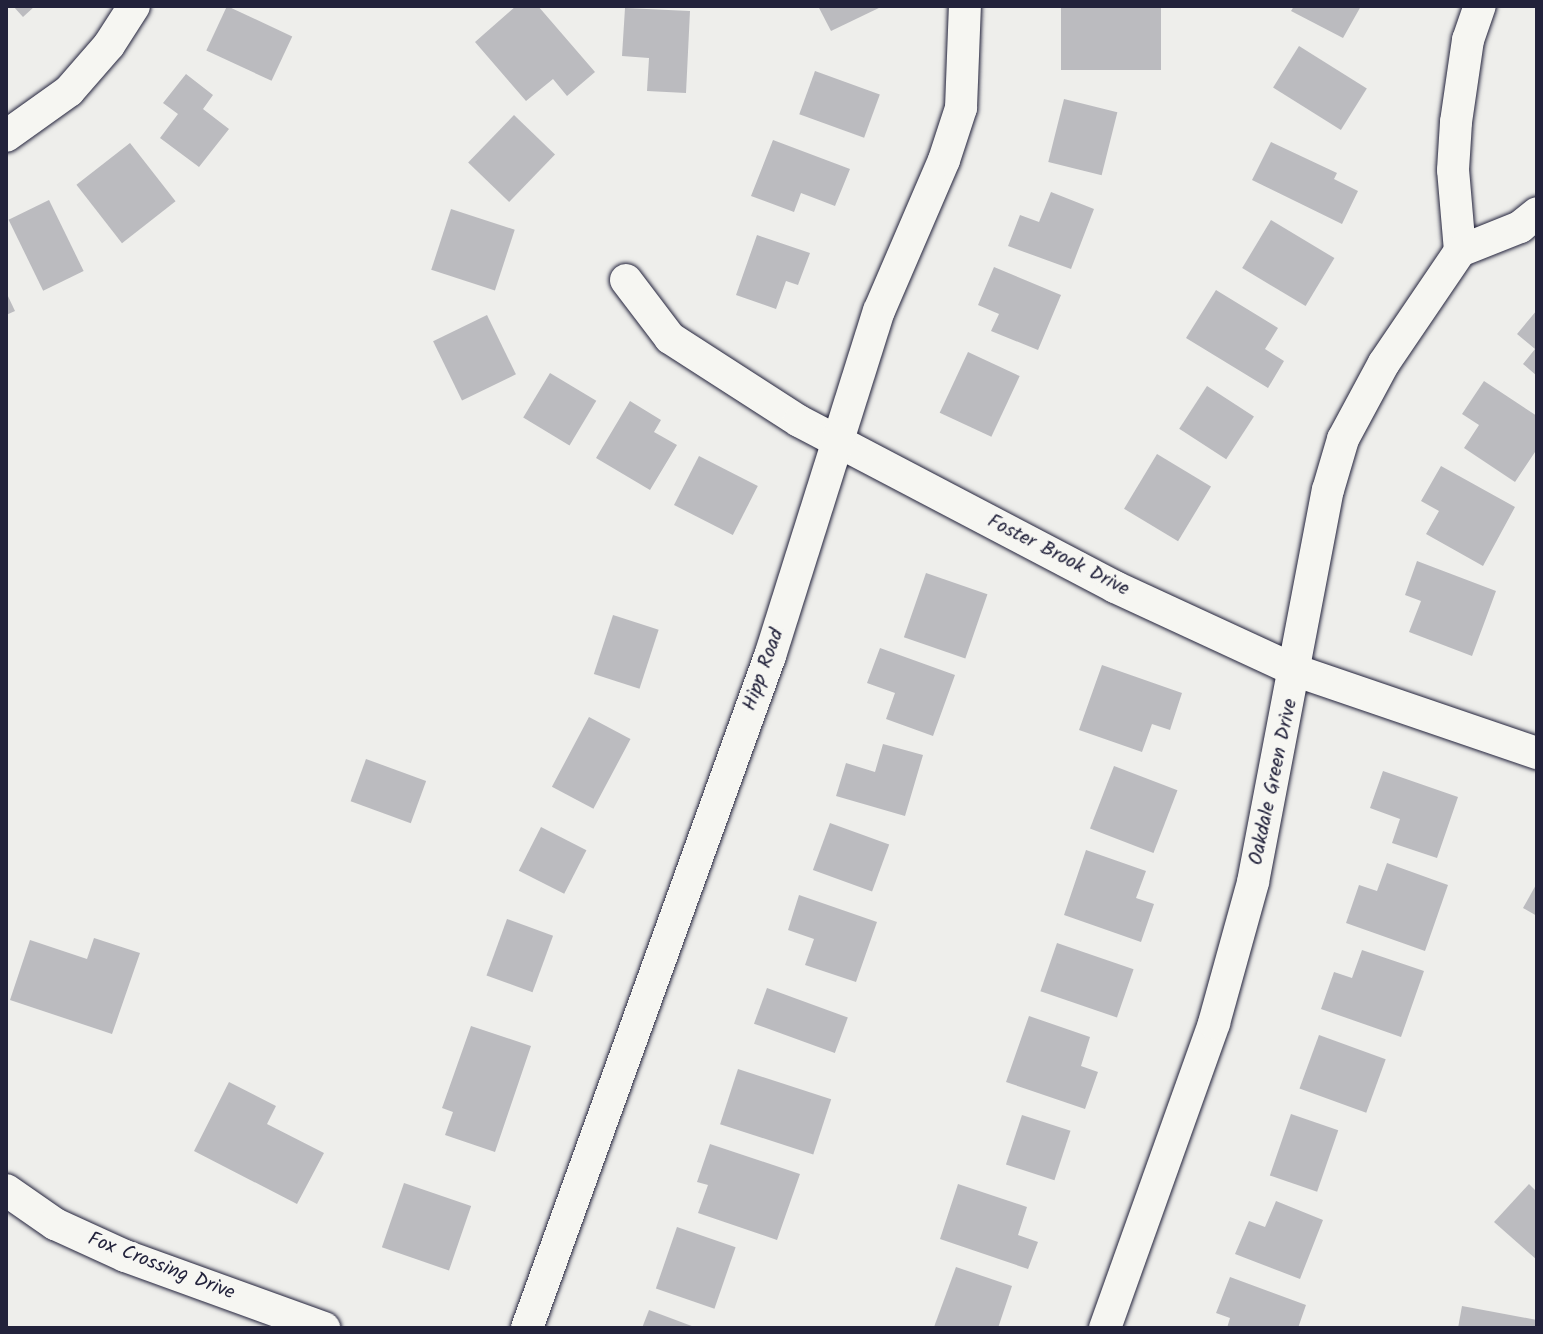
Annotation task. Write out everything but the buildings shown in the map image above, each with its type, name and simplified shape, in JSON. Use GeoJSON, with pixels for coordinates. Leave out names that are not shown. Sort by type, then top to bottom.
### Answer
{"type":"FeatureCollection","features":[{"type":"Feature","properties":{"kind":"street"},"geometry":{"type":"LineString","coordinates":[[6,136],[69,91],[109,45],[134,6]]}},
{"type":"Feature","properties":{"kind":"street","name":"Hipp Road"},"geometry":{"type":"LineString","coordinates":[[527,1328],[674,931],[840,442],[879,311],[961,108],[965,6]]}},
{"type":"Feature","properties":{"kind":"street"},"geometry":{"type":"LineString","coordinates":[[1480,6],[1468,40],[1455,134],[1453,170],[1460,251],[1520,227],[1537,213]]}},
{"type":"Feature","properties":{"kind":"street","name":"Oakdale Green Drive"},"geometry":{"type":"LineString","coordinates":[[1105,1328],[1214,1023],[1253,882],[1297,671],[1328,490],[1343,439],[1384,363],[1460,251]]}},
{"type":"Feature","properties":{"kind":"street","name":"Foster Brook Drive"},"geometry":{"type":"LineString","coordinates":[[626,280],[670,338],[840,442],[1115,587],[1297,671],[1537,753]]}},
{"type":"Feature","properties":{"kind":"street","name":"Fox Crossing Drive"},"geometry":{"type":"LineString","coordinates":[[6,1190],[55,1224],[125,1256],[324,1328]]}}]}
